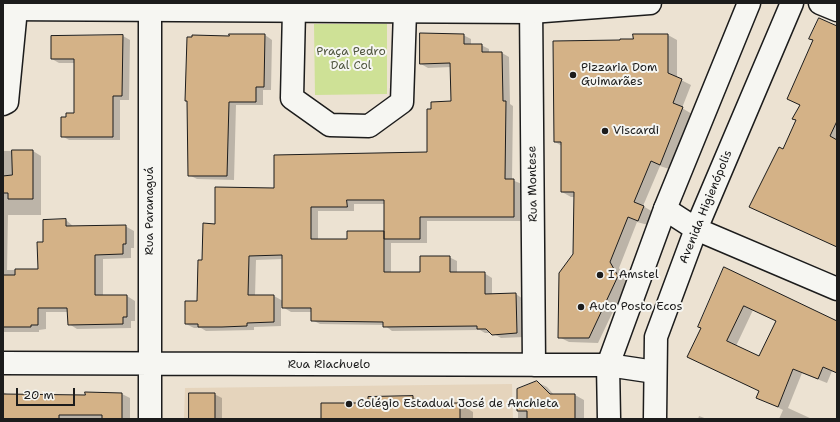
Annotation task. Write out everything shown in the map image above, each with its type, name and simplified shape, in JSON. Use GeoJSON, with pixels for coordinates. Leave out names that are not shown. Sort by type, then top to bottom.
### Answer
{"type":"FeatureCollection","features":[{"type":"Feature","properties":{"kind":"street"},"geometry":{"type":"LineString","coordinates":[[3,104],[6,102],[9,9],[150,6],[405,11],[650,3]]}},
{"type":"Feature","properties":{"kind":"street"},"geometry":{"type":"LineString","coordinates":[[609,419],[608,365],[666,209],[749,3]]}},
{"type":"Feature","properties":{"kind":"street","name":"Avenida Higienópolis"},"geometry":{"type":"LineString","coordinates":[[655,419],[656,337],[696,229],[792,3]]}},
{"type":"Feature","properties":{"kind":"street"},"geometry":{"type":"LineString","coordinates":[[820,3],[837,10]]}},
{"type":"Feature","properties":{"kind":"street","name":"Rua Paranaguá"},"geometry":{"type":"LineString","coordinates":[[150,6],[150,419]]}},
{"type":"Feature","properties":{"kind":"street","name":"Rua Montese"},"geometry":{"type":"LineString","coordinates":[[531,7],[534,365]]}},
{"type":"Feature","properties":{"kind":"street"},"geometry":{"type":"LineString","coordinates":[[294,10],[292,98],[330,125],[368,126],[402,102],[405,11]]}},
{"type":"Feature","properties":{"kind":"street"},"geometry":{"type":"LineString","coordinates":[[666,209],[696,229],[837,289]]}},
{"type":"Feature","properties":{"kind":"street","name":"Rua Riachuelo"},"geometry":{"type":"LineString","coordinates":[[3,363],[608,365],[656,372]]}},
{"type":"Feature","properties":{"kind":"shaded area","name":"Colégio Estadual José de Anchieta"},"geometry":{"type":"Polygon","coordinates":[[[512,384],[513,419],[184,419],[185,388],[512,384]]]}},
{"type":"Feature","properties":{"kind":"green space","name":"Praça Pedro Dal Col"},"geometry":{"type":"Polygon","coordinates":[[[314,24],[387,24],[387,94],[315,95],[314,24]]]}},
{"type":"Feature","properties":{"kind":"building"},"geometry":{"type":"Polygon","coordinates":[[[819,18],[837,26],[837,121],[830,136],[837,140],[837,247],[749,207],[779,147],[783,149],[796,120],[792,119],[800,105],[787,99],[813,40],[809,39],[819,18]]]}},
{"type":"Feature","properties":{"kind":"building"},"geometry":{"type":"Polygon","coordinates":[[[420,33],[464,34],[464,44],[482,44],[482,52],[502,52],[503,101],[506,101],[505,179],[514,179],[514,217],[420,217],[420,239],[384,239],[384,272],[420,272],[420,256],[450,256],[450,272],[485,272],[485,294],[516,293],[517,333],[492,335],[486,329],[477,329],[477,326],[383,327],[383,322],[311,321],[311,308],[282,308],[282,255],[249,256],[248,295],[274,295],[274,322],[247,323],[247,326],[222,327],[198,327],[198,324],[185,324],[185,301],[197,301],[198,260],[202,260],[203,223],[215,224],[215,187],[274,188],[274,155],[427,152],[427,109],[431,109],[431,102],[451,101],[450,63],[420,64],[420,33]],[[347,200],[347,207],[311,207],[311,239],[347,239],[347,231],[384,231],[384,200],[347,200]]]}},
{"type":"Feature","properties":{"kind":"building"},"geometry":{"type":"Polygon","coordinates":[[[229,34],[265,34],[264,87],[256,87],[256,102],[229,102],[227,176],[188,176],[187,101],[185,101],[187,37],[192,37],[192,35],[229,36],[229,34]]]}},
{"type":"Feature","properties":{"kind":"building"},"geometry":{"type":"Polygon","coordinates":[[[633,34],[668,34],[668,73],[682,79],[673,103],[683,107],[660,165],[651,161],[634,202],[644,206],[638,221],[628,217],[610,262],[618,276],[589,338],[558,338],[559,273],[573,254],[574,192],[561,192],[561,142],[554,142],[553,41],[633,39],[633,34]]]}},
{"type":"Feature","properties":{"kind":"building"},"geometry":{"type":"Polygon","coordinates":[[[123,35],[122,96],[113,96],[113,137],[61,137],[61,117],[66,117],[66,113],[74,113],[74,59],[51,59],[51,36],[123,35]]]}},
{"type":"Feature","properties":{"kind":"building"},"geometry":{"type":"Polygon","coordinates":[[[12,150],[33,150],[33,199],[8,199],[8,193],[3,193],[3,176],[12,175],[12,150]]]}},
{"type":"Feature","properties":{"kind":"building"},"geometry":{"type":"Polygon","coordinates":[[[66,219],[66,226],[126,225],[126,244],[123,244],[123,254],[95,255],[95,295],[127,295],[127,317],[123,317],[123,324],[68,325],[67,308],[38,308],[38,325],[31,325],[31,327],[3,327],[3,275],[15,275],[15,269],[38,269],[37,242],[43,242],[43,220],[66,219]]]}},
{"type":"Feature","properties":{"kind":"building"},"geometry":{"type":"Polygon","coordinates":[[[724,267],[837,321],[837,373],[823,367],[818,379],[793,369],[778,407],[756,398],[759,391],[687,357],[701,328],[698,327],[724,267]],[[744,306],[727,341],[759,356],[776,321],[744,306]]]}},
{"type":"Feature","properties":{"kind":"building"},"geometry":{"type":"Polygon","coordinates":[[[537,381],[550,394],[575,394],[575,419],[527,419],[527,411],[517,411],[517,389],[537,381]]]}},
{"type":"Feature","properties":{"kind":"building"},"geometry":{"type":"Polygon","coordinates":[[[85,392],[122,393],[122,419],[102,419],[102,415],[59,415],[59,419],[3,419],[3,394],[85,395],[85,392]]]}},
{"type":"Feature","properties":{"kind":"building"},"geometry":{"type":"Polygon","coordinates":[[[189,393],[215,393],[215,419],[189,419],[189,393]]]}},
{"type":"Feature","properties":{"kind":"building"},"geometry":{"type":"Polygon","coordinates":[[[413,396],[413,403],[460,403],[460,419],[321,419],[321,403],[368,403],[368,397],[413,396]]]}},
{"type":"Feature","properties":{"kind":"place","name":"Pizzaria Dom Guimarães"},"geometry":{"type":"Point","coordinates":[573,75]}},
{"type":"Feature","properties":{"kind":"place","name":"Viscardi"},"geometry":{"type":"Point","coordinates":[605,131]}},
{"type":"Feature","properties":{"kind":"place","name":"I Amstel"},"geometry":{"type":"Point","coordinates":[600,275]}},
{"type":"Feature","properties":{"kind":"place","name":"Auto Posto Ecos"},"geometry":{"type":"Point","coordinates":[581,307]}},
{"type":"Feature","properties":{"kind":"place","name":"Colégio Estadual José de Anchieta"},"geometry":{"type":"Point","coordinates":[349,404]}}]}
